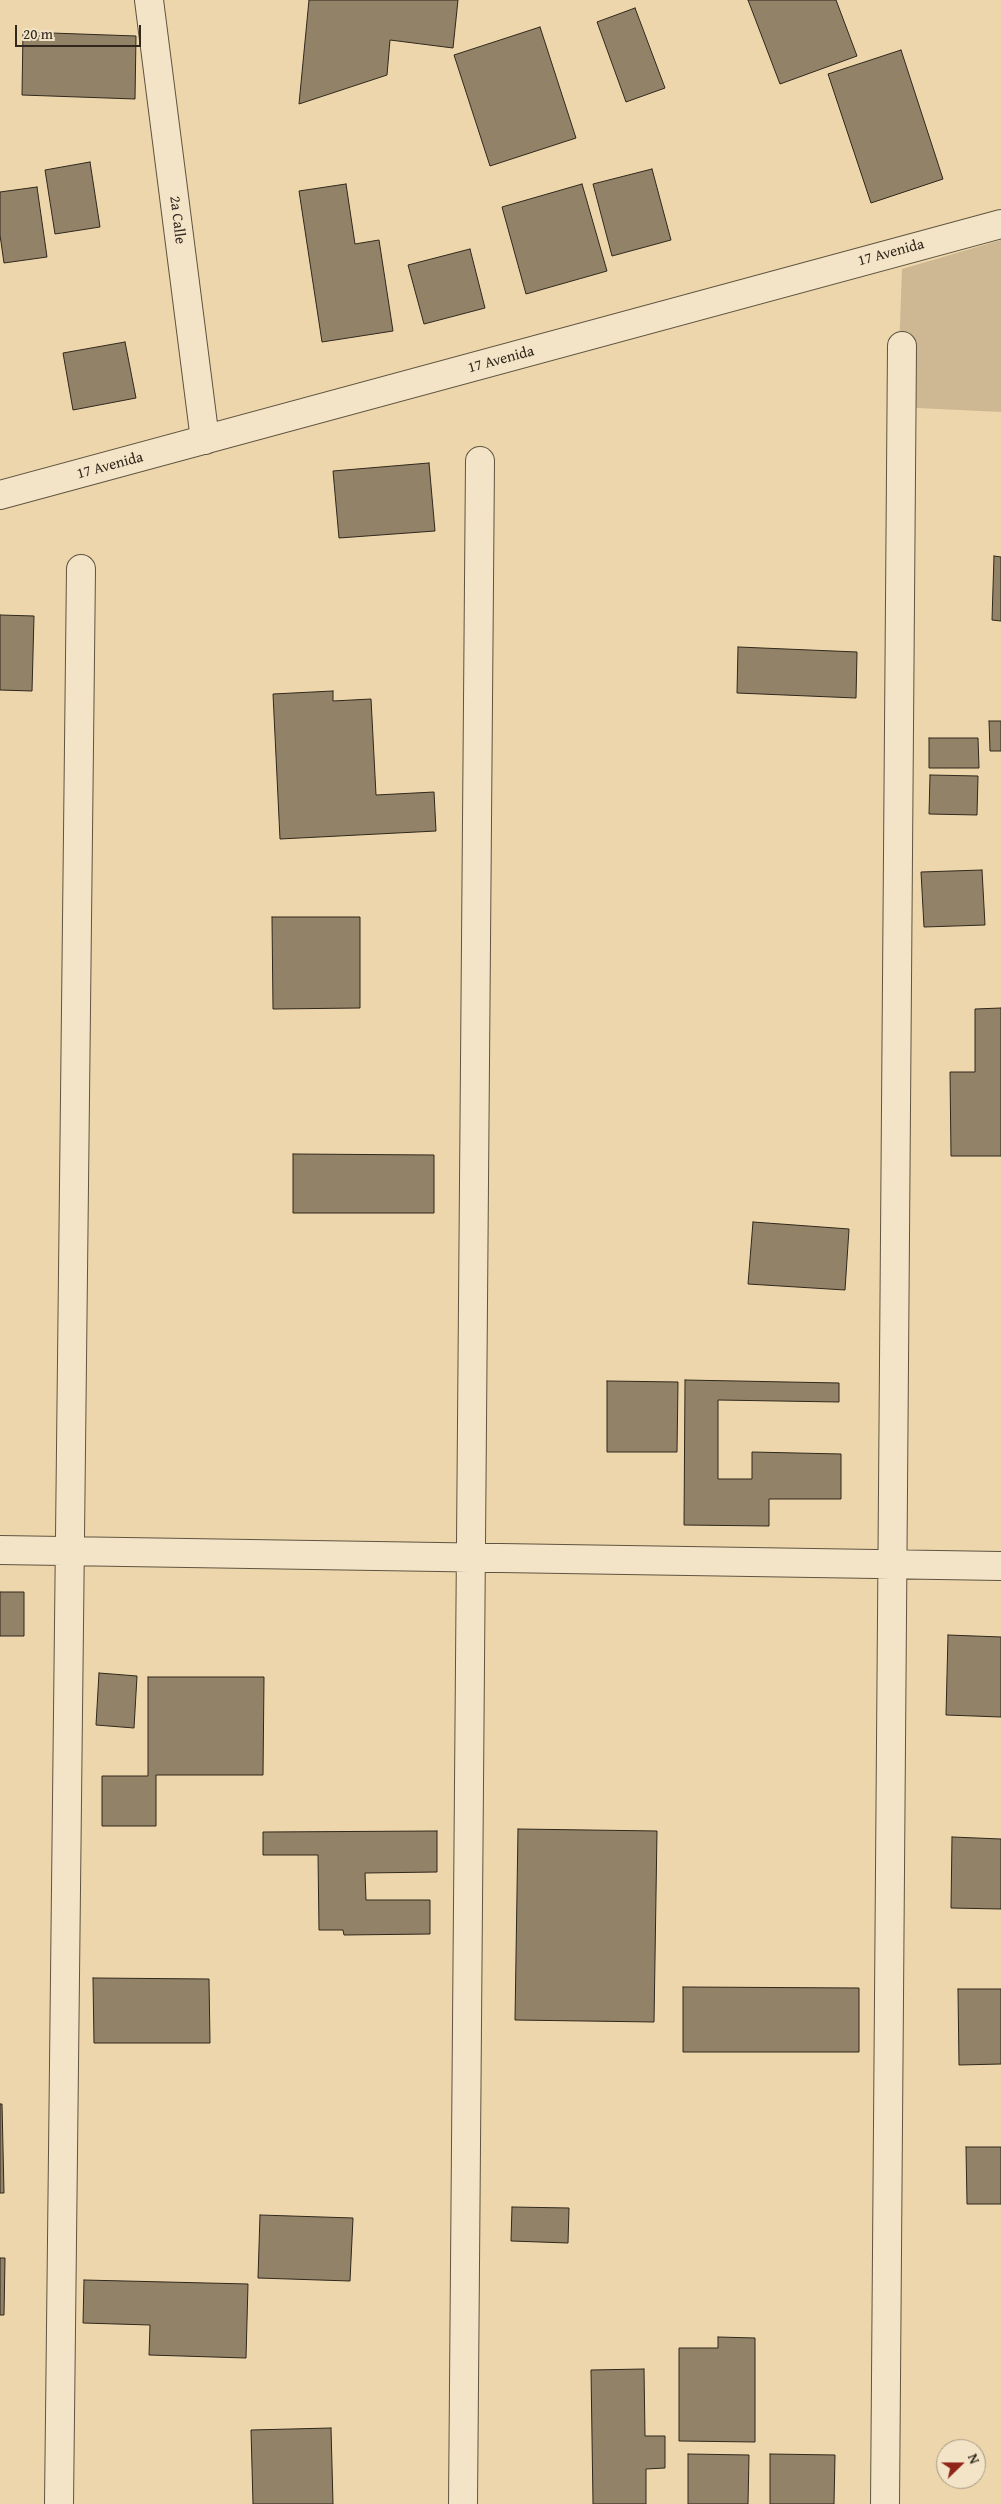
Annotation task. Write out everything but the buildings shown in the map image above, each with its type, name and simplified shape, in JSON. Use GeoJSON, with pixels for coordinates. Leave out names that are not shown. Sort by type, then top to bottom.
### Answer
{"type":"FeatureCollection","features":[{"type":"Feature","properties":{"kind":"street","name":"2a Calle"},"geometry":{"type":"LineString","coordinates":[[149,0],[205,440]]}},
{"type":"Feature","properties":{"kind":"street","name":"17 Avenida"},"geometry":{"type":"LineString","coordinates":[[0,495],[1001,224]]}},
{"type":"Feature","properties":{"kind":"street"},"geometry":{"type":"LineString","coordinates":[[885,2504],[902,346]]}},
{"type":"Feature","properties":{"kind":"street"},"geometry":{"type":"LineString","coordinates":[[463,2504],[480,461]]}},
{"type":"Feature","properties":{"kind":"street"},"geometry":{"type":"LineString","coordinates":[[59,2504],[81,569]]}},
{"type":"Feature","properties":{"kind":"street"},"geometry":{"type":"LineString","coordinates":[[0,1550],[1001,1566]]}},
{"type":"Feature","properties":{"kind":"shaded area"},"geometry":{"type":"Polygon","coordinates":[[[1001,240],[1001,412],[897,407],[902,269],[1001,240]]]}}]}
